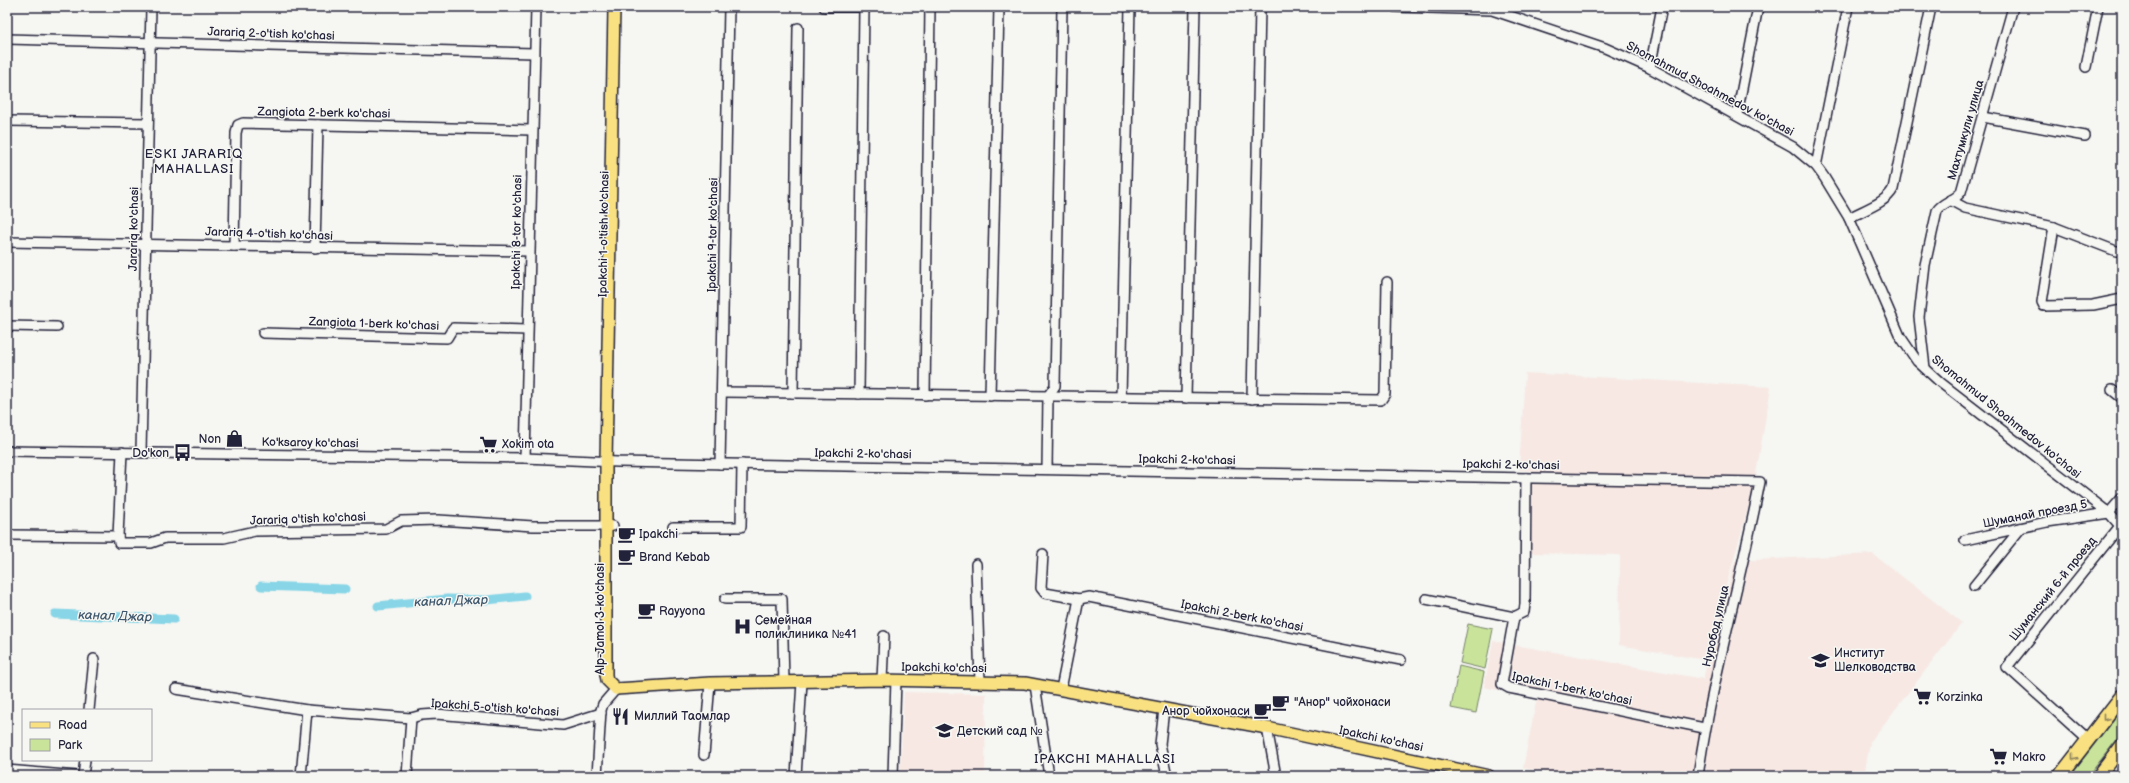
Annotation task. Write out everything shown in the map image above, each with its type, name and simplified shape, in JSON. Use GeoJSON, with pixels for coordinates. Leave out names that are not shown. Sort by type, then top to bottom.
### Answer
{"type":"FeatureCollection","features":[{"type":"Feature","properties":{"kind":"highway"},"geometry":{"type":"LineString","coordinates":[[2060,776],[2122,696]]}},
{"type":"Feature","properties":{"kind":"highway"},"geometry":{"type":"LineString","coordinates":[[2099,776],[2122,746]]}},
{"type":"Feature","properties":{"kind":"main road","name":"Ipakchi 1-o'tish ko'chasi"},"geometry":{"type":"LineString","coordinates":[[610,462],[614,7]]}},
{"type":"Feature","properties":{"kind":"main road","name":"Ipakchi 1-o'tish ko'chasi"},"geometry":{"type":"LineString","coordinates":[[610,462],[622,7]]}},
{"type":"Feature","properties":{"kind":"main road","name":"Alp-Jamol 3-ko'chasi"},"geometry":{"type":"LineString","coordinates":[[610,462],[612,676],[616,689]]}},
{"type":"Feature","properties":{"kind":"main road","name":"Ipakchi ko'chasi"},"geometry":{"type":"LineString","coordinates":[[616,689],[710,683],[882,680],[980,682],[1035,685],[1267,728],[1489,776]]}},
{"type":"Feature","properties":{"kind":"street","name":"Jarariq ko'chasi"},"geometry":{"type":"LineString","coordinates":[[141,452],[151,7]]}},
{"type":"Feature","properties":{"kind":"street","name":"Ipakchi 8-tor ko'chasi"},"geometry":{"type":"LineString","coordinates":[[525,458],[526,330],[530,251],[536,7]]}},
{"type":"Feature","properties":{"kind":"street","name":"Ipakchi 9-tor ko'chasi"},"geometry":{"type":"LineString","coordinates":[[720,464],[728,7]]}},
{"type":"Feature","properties":{"kind":"street"},"geometry":{"type":"LineString","coordinates":[[824,7],[866,8],[859,394]]}},
{"type":"Feature","properties":{"kind":"street"},"geometry":{"type":"LineString","coordinates":[[925,395],[930,7]]}},
{"type":"Feature","properties":{"kind":"street"},"geometry":{"type":"LineString","coordinates":[[990,396],[999,7]]}},
{"type":"Feature","properties":{"kind":"street"},"geometry":{"type":"LineString","coordinates":[[1047,469],[1048,396],[1055,386],[1062,7]]}},
{"type":"Feature","properties":{"kind":"street"},"geometry":{"type":"LineString","coordinates":[[1121,397],[1130,7]]}},
{"type":"Feature","properties":{"kind":"street"},"geometry":{"type":"LineString","coordinates":[[1186,398],[1195,7]]}},
{"type":"Feature","properties":{"kind":"street"},"geometry":{"type":"LineString","coordinates":[[1252,399],[1260,7]]}},
{"type":"Feature","properties":{"kind":"street","name":"Shomahmud Shoahmedov ko'chasi"},"geometry":{"type":"LineString","coordinates":[[1395,7],[1492,9],[1605,48],[1650,68],[1737,114],[1794,147],[1816,166],[1849,218],[1900,336],[1909,351],[1941,383],[2109,513],[2121,527]]}},
{"type":"Feature","properties":{"kind":"street"},"geometry":{"type":"LineString","coordinates":[[1650,68],[1662,7]]}},
{"type":"Feature","properties":{"kind":"street"},"geometry":{"type":"LineString","coordinates":[[1737,114],[1758,7]]}},
{"type":"Feature","properties":{"kind":"street"},"geometry":{"type":"LineString","coordinates":[[1816,166],[1848,7]]}},
{"type":"Feature","properties":{"kind":"street"},"geometry":{"type":"LineString","coordinates":[[1849,218],[1885,198],[1893,189],[1931,7]]}},
{"type":"Feature","properties":{"kind":"street","name":"Махтумкули улица"},"geometry":{"type":"LineString","coordinates":[[1925,368],[1919,317],[1925,266],[1937,211],[1940,206],[1961,192],[2013,7]]}},
{"type":"Feature","properties":{"kind":"street"},"geometry":{"type":"LineString","coordinates":[[2086,67],[2098,7]]}},
{"type":"Feature","properties":{"kind":"street"},"geometry":{"type":"LineString","coordinates":[[793,393],[798,28]]}},
{"type":"Feature","properties":{"kind":"street","name":"Jarariq 2-o'tish ko'chasi"},"geometry":{"type":"LineString","coordinates":[[7,39],[534,53]]}},
{"type":"Feature","properties":{"kind":"street"},"geometry":{"type":"LineString","coordinates":[[1983,117],[2085,136]]}},
{"type":"Feature","properties":{"kind":"street"},"geometry":{"type":"LineString","coordinates":[[7,121],[148,123]]}},
{"type":"Feature","properties":{"kind":"street","name":"Zangiota 2-berk ko'chasi"},"geometry":{"type":"LineString","coordinates":[[234,246],[236,133],[238,125],[243,123],[532,130]]}},
{"type":"Feature","properties":{"kind":"street"},"geometry":{"type":"LineString","coordinates":[[315,248],[318,125]]}},
{"type":"Feature","properties":{"kind":"street"},"geometry":{"type":"LineString","coordinates":[[1950,200],[1964,208],[2054,227],[2116,251],[2122,251]]}},
{"type":"Feature","properties":{"kind":"street"},"geometry":{"type":"LineString","coordinates":[[2054,227],[2042,302],[2044,306],[2093,304],[2122,299]]}},
{"type":"Feature","properties":{"kind":"street","name":"Jarariq 4-o'tish ko'chasi"},"geometry":{"type":"LineString","coordinates":[[7,242],[146,243],[315,248],[530,251]]}},
{"type":"Feature","properties":{"kind":"street"},"geometry":{"type":"LineString","coordinates":[[722,392],[1376,401],[1384,398],[1387,282]]}},
{"type":"Feature","properties":{"kind":"street"},"geometry":{"type":"LineString","coordinates":[[7,326],[57,327]]}},
{"type":"Feature","properties":{"kind":"street","name":"Zangiota 1-berk ko'chasi"},"geometry":{"type":"LineString","coordinates":[[263,333],[447,338],[453,328],[526,330]]}},
{"type":"Feature","properties":{"kind":"street"},"geometry":{"type":"LineString","coordinates":[[2112,390],[2122,398]]}},
{"type":"Feature","properties":{"kind":"street","name":"Ko'ksaroy ko'chasi"},"geometry":{"type":"LineString","coordinates":[[7,451],[525,458],[610,462]]}},
{"type":"Feature","properties":{"kind":"street"},"geometry":{"type":"LineString","coordinates":[[118,536],[122,452]]}},
{"type":"Feature","properties":{"kind":"street","name":"Ipakchi 2-ko'chasi"},"geometry":{"type":"LineString","coordinates":[[610,462],[1760,482]]}},
{"type":"Feature","properties":{"kind":"street"},"geometry":{"type":"LineString","coordinates":[[674,527],[741,527],[742,464]]}},
{"type":"Feature","properties":{"kind":"street","name":"Ipakchi 1-berk ko'chasi"},"geometry":{"type":"LineString","coordinates":[[1526,478],[1525,604],[1524,612],[1514,617],[1501,680],[1504,687],[1704,728]]}},
{"type":"Feature","properties":{"kind":"street","name":"Нуробод улица"},"geometry":{"type":"LineString","coordinates":[[1698,776],[1704,728],[1746,550],[1760,482]]}},
{"type":"Feature","properties":{"kind":"street"},"geometry":{"type":"LineString","coordinates":[[2109,513],[2122,498]]}},
{"type":"Feature","properties":{"kind":"street","name":"Шуманай проезд 5"},"geometry":{"type":"LineString","coordinates":[[1966,540],[2047,522],[2109,513]]}},
{"type":"Feature","properties":{"kind":"street","name":"Jarariq o'tish ko'chasi"},"geometry":{"type":"LineString","coordinates":[[7,535],[118,536],[119,542],[143,543],[165,538],[224,538],[255,531],[386,529],[401,521],[438,520],[533,526],[610,526]]}},
{"type":"Feature","properties":{"kind":"street","name":"Шуманский 6-й проезд"},"geometry":{"type":"LineString","coordinates":[[2088,740],[2007,667],[2121,527]]}},
{"type":"Feature","properties":{"kind":"street"},"geometry":{"type":"LineString","coordinates":[[1974,586],[2021,528]]}},
{"type":"Feature","properties":{"kind":"street","name":"Ipakchi 2-berk ko'chasi"},"geometry":{"type":"LineString","coordinates":[[1043,554],[1042,591],[1045,593],[1079,599],[1089,597],[1400,660]]}},
{"type":"Feature","properties":{"kind":"street"},"geometry":{"type":"LineString","coordinates":[[976,564],[980,682]]}},
{"type":"Feature","properties":{"kind":"street"},"geometry":{"type":"LineString","coordinates":[[725,599],[782,599],[784,682]]}},
{"type":"Feature","properties":{"kind":"street"},"geometry":{"type":"LineString","coordinates":[[1060,689],[1079,599]]}},
{"type":"Feature","properties":{"kind":"street"},"geometry":{"type":"LineString","coordinates":[[1426,599],[1514,617]]}},
{"type":"Feature","properties":{"kind":"street"},"geometry":{"type":"LineString","coordinates":[[882,680],[884,636]]}},
{"type":"Feature","properties":{"kind":"street"},"geometry":{"type":"LineString","coordinates":[[89,709],[94,659]]}},
{"type":"Feature","properties":{"kind":"street"},"geometry":{"type":"LineString","coordinates":[[893,776],[896,680]]}},
{"type":"Feature","properties":{"kind":"street"},"geometry":{"type":"LineString","coordinates":[[796,776],[802,682]]}},
{"type":"Feature","properties":{"kind":"street"},"geometry":{"type":"LineString","coordinates":[[704,755],[710,683]]}},
{"type":"Feature","properties":{"kind":"street"},"geometry":{"type":"LineString","coordinates":[[1035,685],[1049,776]]}},
{"type":"Feature","properties":{"kind":"street","name":"Ipakchi 5-o'tish ko'chasi"},"geometry":{"type":"LineString","coordinates":[[176,689],[307,710],[411,718],[422,715],[436,714],[564,725],[601,713]]}},
{"type":"Feature","properties":{"kind":"street"},"geometry":{"type":"LineString","coordinates":[[597,776],[601,713],[603,704],[616,689]]}},
{"type":"Feature","properties":{"kind":"street"},"geometry":{"type":"LineString","coordinates":[[1164,709],[1160,744],[1167,776]]}},
{"type":"Feature","properties":{"kind":"street"},"geometry":{"type":"LineString","coordinates":[[301,776],[307,710]]}},
{"type":"Feature","properties":{"kind":"street"},"geometry":{"type":"LineString","coordinates":[[407,776],[411,718]]}},
{"type":"Feature","properties":{"kind":"street"},"geometry":{"type":"LineString","coordinates":[[1267,728],[1276,776]]}},
{"type":"Feature","properties":{"kind":"street"},"geometry":{"type":"LineString","coordinates":[[83,776],[85,761]]}},
{"type":"Feature","properties":{"kind":"street"},"geometry":{"type":"LineString","coordinates":[[7,770],[76,776]]}},
{"type":"Feature","properties":{"kind":"shaded area"},"geometry":{"type":"Polygon","coordinates":[[[1525,373],[1771,387],[1753,491],[1705,660],[1619,645],[1620,555],[1531,553],[1532,471],[1519,470],[1525,373]]]}},
{"type":"Feature","properties":{"kind":"shaded area","name":"Институт Шелководства"},"geometry":{"type":"Polygon","coordinates":[[[1873,554],[1962,623],[1870,742],[1864,776],[1567,776],[1523,768],[1537,698],[1484,687],[1493,641],[1703,679],[1735,561],[1873,554]]]}},
{"type":"Feature","properties":{"kind":"shaded area","name":"Детский сад №"},"geometry":{"type":"Polygon","coordinates":[[[904,692],[986,694],[985,776],[900,776],[904,692]]]}},
{"type":"Feature","properties":{"kind":"green space"},"geometry":{"type":"Polygon","coordinates":[[[1468,624],[1493,629],[1485,669],[1460,663],[1468,624]]]}},
{"type":"Feature","properties":{"kind":"green space"},"geometry":{"type":"Polygon","coordinates":[[[1459,666],[1484,672],[1476,713],[1451,708],[1459,666]]]}},
{"type":"Feature","properties":{"kind":"green space"},"geometry":{"type":"Polygon","coordinates":[[[2122,709],[2122,733],[2088,776],[2070,776],[2122,709]]]}},
{"type":"Feature","properties":{"kind":"waterway","name":"канал Джар"},"geometry":{"type":"LineString","coordinates":[[261,586],[345,589]]}},
{"type":"Feature","properties":{"kind":"waterway","name":"канал Джар"},"geometry":{"type":"LineString","coordinates":[[378,606],[447,599],[487,600],[525,596]]}},
{"type":"Feature","properties":{"kind":"waterway","name":"канал Джар"},"geometry":{"type":"LineString","coordinates":[[55,614],[174,619]]}},
{"type":"Feature","properties":{"kind":"place","name":"Non"},"geometry":{"type":"Point","coordinates":[234,439]}},
{"type":"Feature","properties":{"kind":"place","name":"Xokim ota"},"geometry":{"type":"Point","coordinates":[489,444]}},
{"type":"Feature","properties":{"kind":"place","name":"Do'kon"},"geometry":{"type":"Point","coordinates":[182,453]}},
{"type":"Feature","properties":{"kind":"place","name":"Ipakchi"},"geometry":{"type":"Point","coordinates":[626,534]}},
{"type":"Feature","properties":{"kind":"place","name":"Brand Kebab"},"geometry":{"type":"Point","coordinates":[626,557]}},
{"type":"Feature","properties":{"kind":"place","name":"Rayyona"},"geometry":{"type":"Point","coordinates":[646,611]}},
{"type":"Feature","properties":{"kind":"place","name":"Семейная поликлиника №41"},"geometry":{"type":"Point","coordinates":[742,627]}},
{"type":"Feature","properties":{"kind":"place","name":"Институт Шелководства"},"geometry":{"type":"Point","coordinates":[1821,660]}},
{"type":"Feature","properties":{"kind":"place","name":"Korzinka"},"geometry":{"type":"Point","coordinates":[1923,697]}},
{"type":"Feature","properties":{"kind":"place","name":"\"Анор\" чойхонаси"},"geometry":{"type":"Point","coordinates":[1281,702]}},
{"type":"Feature","properties":{"kind":"place","name":"Анор чойхонаси"},"geometry":{"type":"Point","coordinates":[1263,711]}},
{"type":"Feature","properties":{"kind":"place","name":"Миллий Таомлар"},"geometry":{"type":"Point","coordinates":[621,716]}},
{"type":"Feature","properties":{"kind":"place","name":"Детский сад №"},"geometry":{"type":"Point","coordinates":[944,731]}},
{"type":"Feature","properties":{"kind":"place","name":"Makro"},"geometry":{"type":"Point","coordinates":[1999,757]}},
{"type":"Feature","properties":{"kind":"district","name":"ESKI JARARIQ MAHALLASI"},"geometry":{"type":"Point","coordinates":[194,162]}},
{"type":"Feature","properties":{"kind":"district","name":"IPAKCHI MAHALLASI"},"geometry":{"type":"Point","coordinates":[1105,759]}}]}
